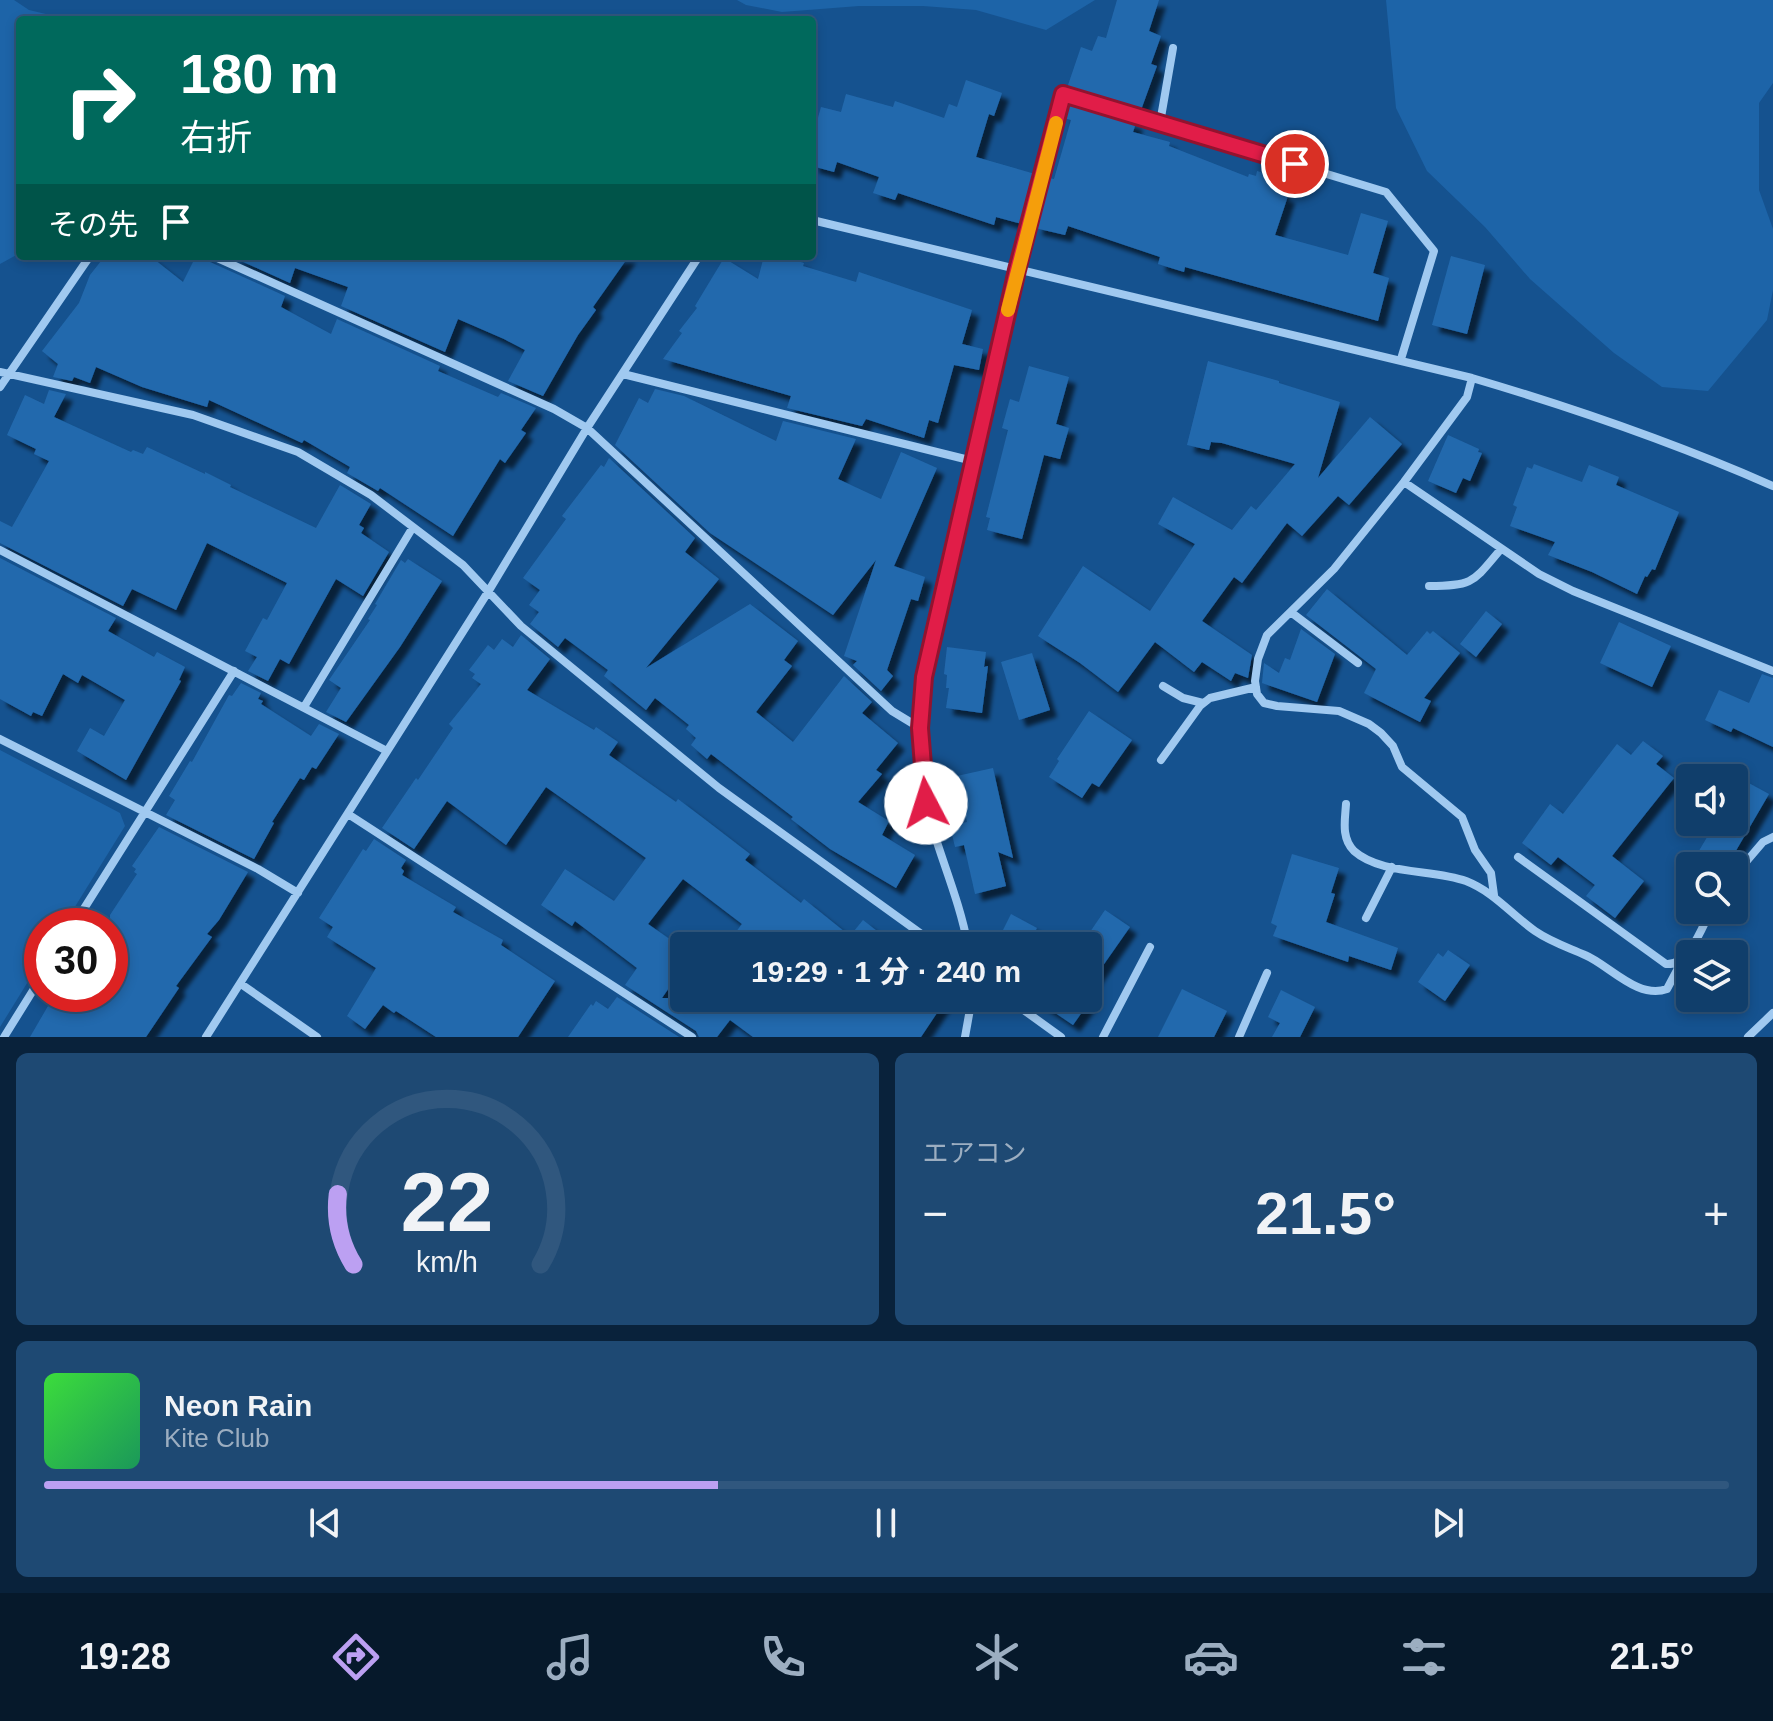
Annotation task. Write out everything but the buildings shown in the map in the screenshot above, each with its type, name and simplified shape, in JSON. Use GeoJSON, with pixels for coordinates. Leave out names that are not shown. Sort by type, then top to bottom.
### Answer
{"type":"FeatureCollection","features":[{"type":"Feature","properties":{"kind":"street"},"geometry":{"type":"LineString","coordinates":[[1160,123],[1173,48]]}},
{"type":"Feature","properties":{"kind":"street"},"geometry":{"type":"LineString","coordinates":[[966,932],[962,912],[926,803],[920,728],[924,677],[1017,270],[1063,94],[1386,192],[1434,251],[1401,359]]}},
{"type":"Feature","properties":{"kind":"street"},"geometry":{"type":"LineString","coordinates":[[816,221],[1472,378],[1574,409],[1773,486]]}},
{"type":"Feature","properties":{"kind":"street"},"geometry":{"type":"LineString","coordinates":[[0,387],[4,373],[87,260]]}},
{"type":"Feature","properties":{"kind":"street"},"geometry":{"type":"LineString","coordinates":[[222,260],[554,409],[587,428],[892,711],[920,728]]}},
{"type":"Feature","properties":{"kind":"street"},"geometry":{"type":"LineString","coordinates":[[206,1037],[488,592],[587,428],[696,260]]}},
{"type":"Feature","properties":{"kind":"street"},"geometry":{"type":"LineString","coordinates":[[4,373],[193,415],[298,452],[371,495],[463,565],[521,626],[719,788],[919,932]]}},
{"type":"Feature","properties":{"kind":"street"},"geometry":{"type":"LineString","coordinates":[[623,374],[973,461]]}},
{"type":"Feature","properties":{"kind":"street"},"geometry":{"type":"LineString","coordinates":[[1472,378],[1467,397],[1404,482],[1334,569],[1267,635],[1258,659],[1256,687],[1264,703],[1339,711],[1369,724],[1381,733],[1393,746],[1402,767],[1462,817],[1475,850],[1491,873],[1494,895]]}},
{"type":"Feature","properties":{"kind":"street"},"geometry":{"type":"LineString","coordinates":[[1404,482],[1539,574],[1573,591],[1773,671]]}},
{"type":"Feature","properties":{"kind":"street"},"geometry":{"type":"LineString","coordinates":[[304,707],[413,527]]}},
{"type":"Feature","properties":{"kind":"street"},"geometry":{"type":"LineString","coordinates":[[1429,586],[1457,586],[1473,582],[1501,549]]}},
{"type":"Feature","properties":{"kind":"street"},"geometry":{"type":"LineString","coordinates":[[0,550],[387,751]]}},
{"type":"Feature","properties":{"kind":"street"},"geometry":{"type":"LineString","coordinates":[[1292,613],[1358,663]]}},
{"type":"Feature","properties":{"kind":"street"},"geometry":{"type":"LineString","coordinates":[[84,908],[234,671]]}},
{"type":"Feature","properties":{"kind":"street"},"geometry":{"type":"LineString","coordinates":[[1163,686],[1183,698],[1203,703]]}},
{"type":"Feature","properties":{"kind":"street"},"geometry":{"type":"LineString","coordinates":[[1161,760],[1203,703],[1210,698],[1256,687]]}},
{"type":"Feature","properties":{"kind":"street"},"geometry":{"type":"LineString","coordinates":[[0,739],[298,893]]}},
{"type":"Feature","properties":{"kind":"street"},"geometry":{"type":"LineString","coordinates":[[1346,804],[1344,831],[1347,842],[1354,851],[1365,857],[1392,867],[1452,876],[1494,895],[1513,914],[1554,944],[1585,955],[1651,992],[1667,989],[1676,972]]}},
{"type":"Feature","properties":{"kind":"street"},"geometry":{"type":"LineString","coordinates":[[348,814],[692,1037]]}},
{"type":"Feature","properties":{"kind":"street"},"geometry":{"type":"LineString","coordinates":[[1748,860],[1763,842],[1773,837]]}},
{"type":"Feature","properties":{"kind":"street"},"geometry":{"type":"LineString","coordinates":[[1518,857],[1666,964],[1676,963]]}},
{"type":"Feature","properties":{"kind":"street"},"geometry":{"type":"LineString","coordinates":[[1366,918],[1392,867]]}},
{"type":"Feature","properties":{"kind":"street"},"geometry":{"type":"LineString","coordinates":[[1103,1037],[1150,947]]}},
{"type":"Feature","properties":{"kind":"street"},"geometry":{"type":"LineString","coordinates":[[1239,1037],[1267,973]]}},
{"type":"Feature","properties":{"kind":"street"},"geometry":{"type":"LineString","coordinates":[[241,984],[317,1037]]}},
{"type":"Feature","properties":{"kind":"street"},"geometry":{"type":"LineString","coordinates":[[4,1037],[24,1005]]}},
{"type":"Feature","properties":{"kind":"street"},"geometry":{"type":"LineString","coordinates":[[965,1037],[969,1012]]}},
{"type":"Feature","properties":{"kind":"street"},"geometry":{"type":"LineString","coordinates":[[1026,1012],[1061,1037]]}},
{"type":"Feature","properties":{"kind":"street"},"geometry":{"type":"LineString","coordinates":[[1748,1037],[1773,1013]]}},
{"type":"Feature","properties":{"kind":"shaded area"},"geometry":{"type":"Polygon","coordinates":[[[0,0],[14,0],[29,10],[54,16],[16,16],[16,255],[0,264],[0,0]]]}},
{"type":"Feature","properties":{"kind":"shaded area"},"geometry":{"type":"Polygon","coordinates":[[[737,0],[1095,0],[1046,30],[976,10],[859,6],[782,12],[746,5],[737,0]]]}},
{"type":"Feature","properties":{"kind":"shaded area"},"geometry":{"type":"Polygon","coordinates":[[[1386,0],[1773,0],[1773,83],[1759,103],[1759,190],[1773,229],[1773,290],[1767,320],[1708,391],[1662,387],[1614,353],[1530,279],[1485,227],[1427,171],[1396,108],[1386,0]]]}},
{"type":"Feature","properties":{"kind":"shaded area"},"geometry":{"type":"Polygon","coordinates":[[[0,750],[120,813],[125,826],[74,908],[24,908],[24,988],[0,1027],[0,750]]]}},
{"type":"Feature","properties":{"kind":"slow traffic"},"geometry":{"type":"LineString","coordinates":[[1008,310],[1056,123]]}},
{"type":"Feature","properties":{"kind":"route"},"geometry":{"type":"LineString","coordinates":[[926,803],[920,728],[924,677],[1017,270],[1063,94],[1295,164]]}}]}
